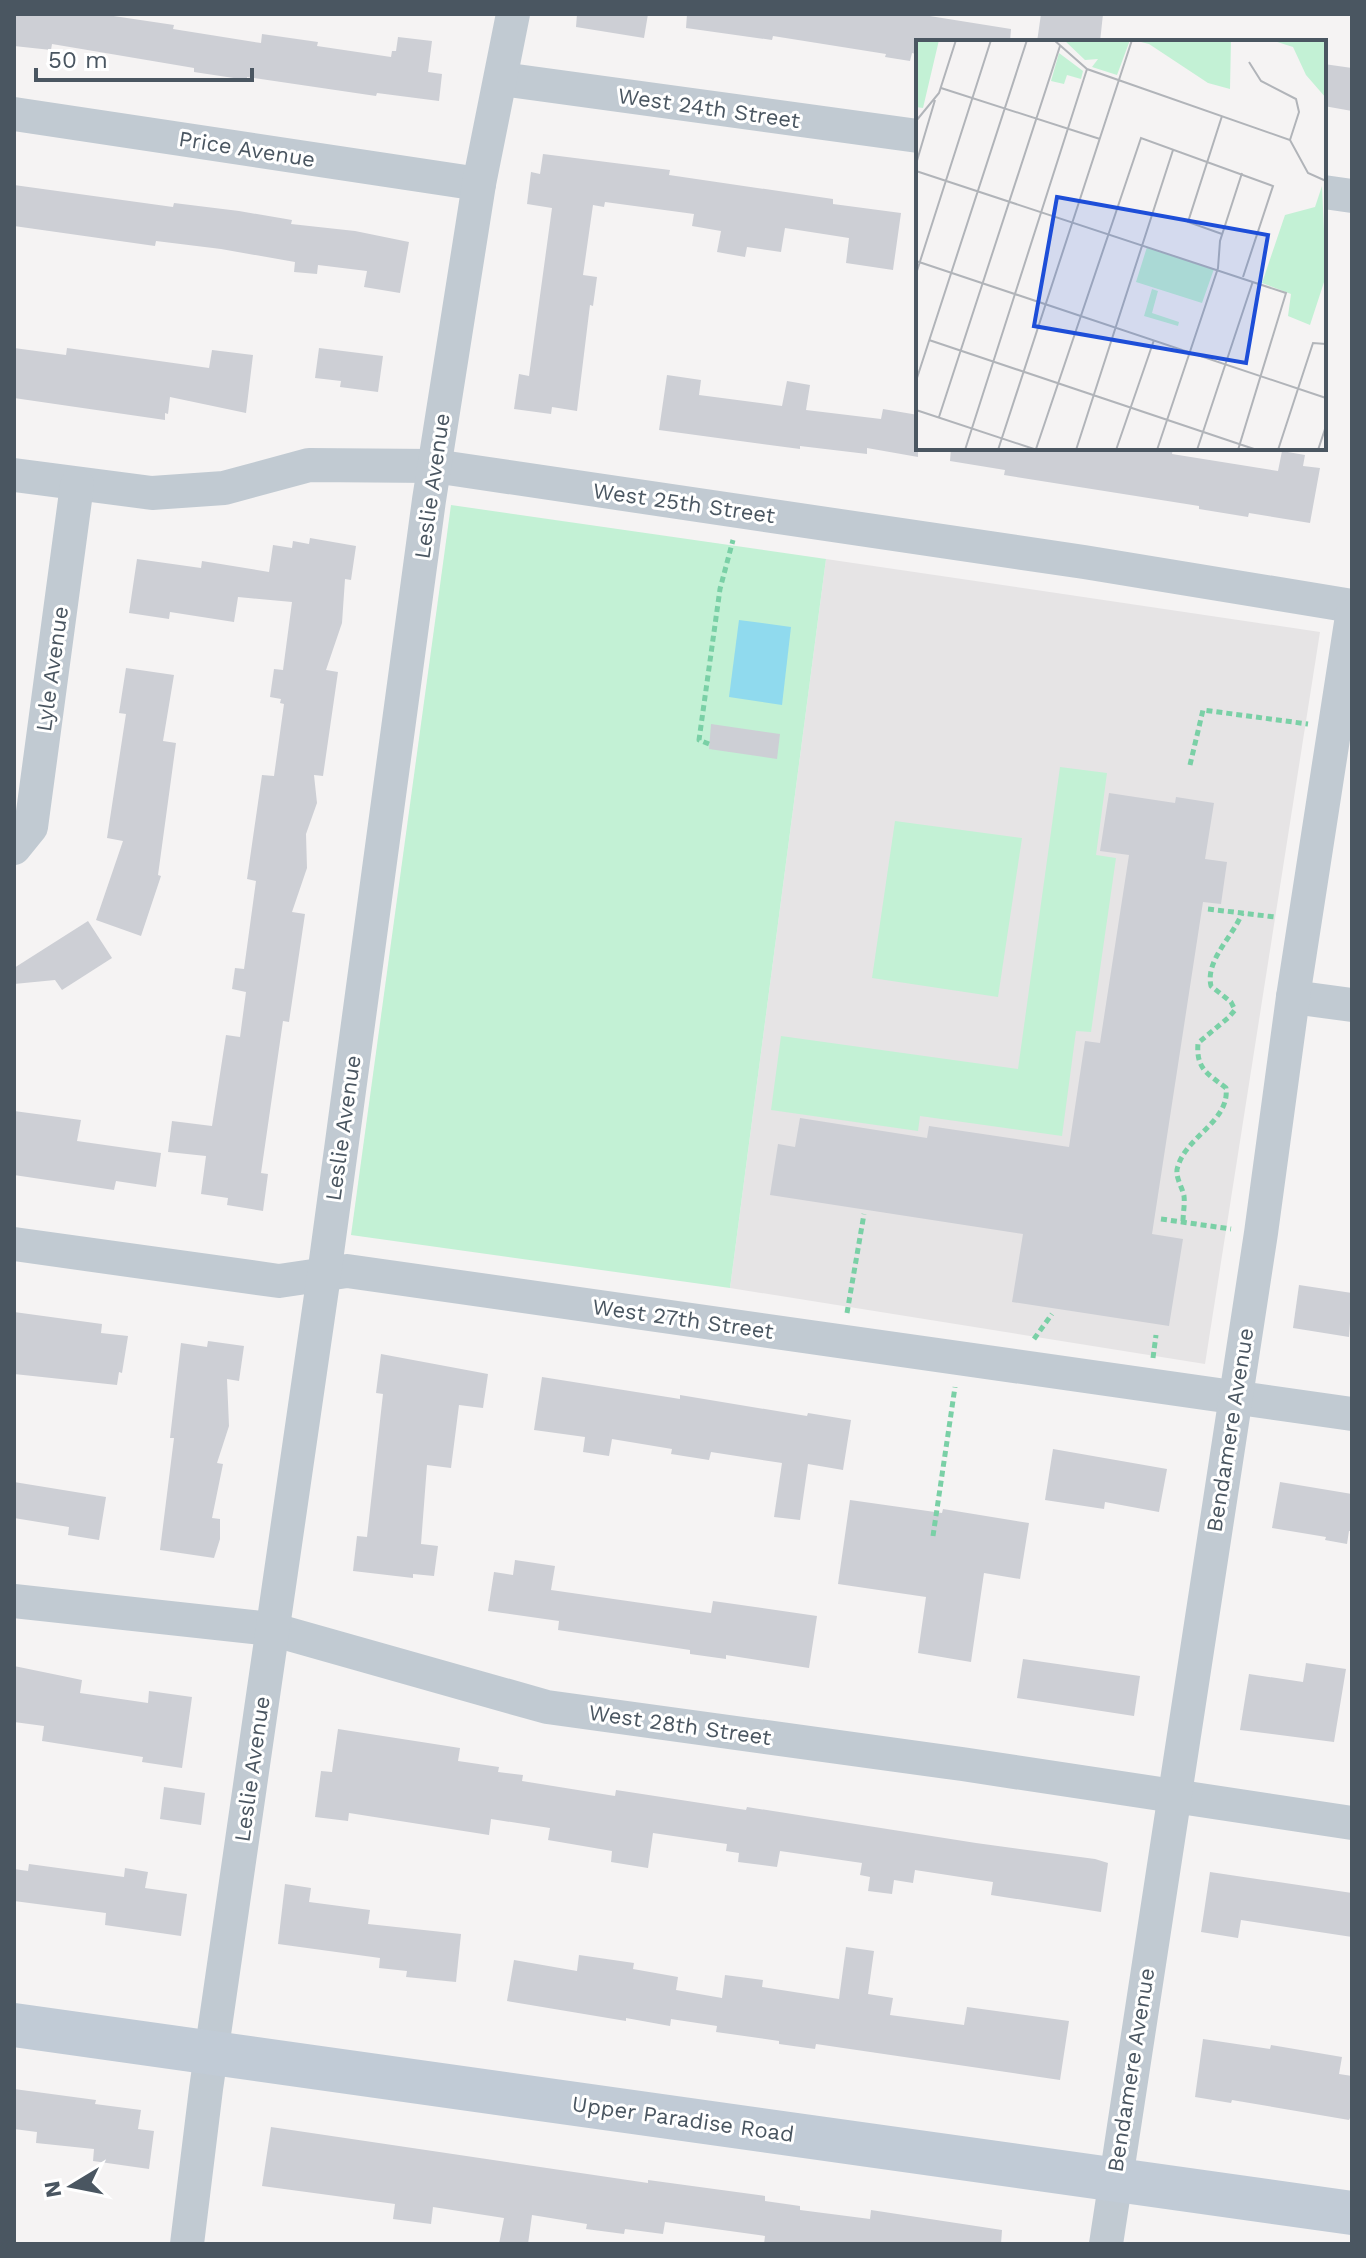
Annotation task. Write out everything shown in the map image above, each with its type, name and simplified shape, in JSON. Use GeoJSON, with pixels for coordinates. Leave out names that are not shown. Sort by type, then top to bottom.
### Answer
{"type":"FeatureCollection","features":[{"type":"Feature","properties":{"kind":"street","name":"Leslie Avenue"},"geometry":{"type":"LineString","coordinates":[[187,2244],[434,466],[479,184],[513,14]]}},
{"type":"Feature","properties":{"kind":"street","name":"West 24th Street"},"geometry":{"type":"LineString","coordinates":[[501,79],[916,136]]}},
{"type":"Feature","properties":{"kind":"street","name":"Price Avenue"},"geometry":{"type":"LineString","coordinates":[[14,114],[479,184]]}},
{"type":"Feature","properties":{"kind":"street"},"geometry":{"type":"LineString","coordinates":[[1326,192],[1352,196]]}},
{"type":"Feature","properties":{"kind":"street","name":"West 25th Street"},"geometry":{"type":"LineString","coordinates":[[14,475],[152,493],[224,488],[309,465],[434,466],[1084,562],[1352,606]]}},
{"type":"Feature","properties":{"kind":"street","name":"Lyle Avenue"},"geometry":{"type":"LineString","coordinates":[[14,848],[31,827],[77,485]]}},
{"type":"Feature","properties":{"kind":"street","name":"Bendamere Avenue"},"geometry":{"type":"LineString","coordinates":[[1106,2244],[1352,616]]}},
{"type":"Feature","properties":{"kind":"street"},"geometry":{"type":"LineString","coordinates":[[1293,997],[1352,1005]]}},
{"type":"Feature","properties":{"kind":"street","name":"West 27th Street"},"geometry":{"type":"LineString","coordinates":[[14,1244],[279,1281],[347,1271],[1352,1414]]}},
{"type":"Feature","properties":{"kind":"street","name":"West 28th Street"},"geometry":{"type":"LineString","coordinates":[[14,1601],[271,1629],[547,1707],[962,1764],[1352,1823]]}},
{"type":"Feature","properties":{"kind":"street","name":"Upper Paradise Road"},"geometry":{"type":"LineString","coordinates":[[14,2025],[1114,2182],[1352,2213]]}},
{"type":"Feature","properties":{"kind":"path"},"geometry":{"type":"LineString","coordinates":[[709,744],[699,740],[720,589],[738,511]]}},
{"type":"Feature","properties":{"kind":"path"},"geometry":{"type":"LineString","coordinates":[[1190,765],[1203,710],[1333,728]]}},
{"type":"Feature","properties":{"kind":"path"},"geometry":{"type":"LineString","coordinates":[[1208,909],[1305,921]]}},
{"type":"Feature","properties":{"kind":"path"},"geometry":{"type":"LineString","coordinates":[[1183,1221],[1184,1198],[1177,1176],[1178,1166],[1189,1146],[1224,1107],[1227,1098],[1226,1088],[1201,1068],[1197,1057],[1198,1043],[1235,1010],[1231,1002],[1211,986],[1208,974],[1237,928],[1242,913]]}},
{"type":"Feature","properties":{"kind":"path"},"geometry":{"type":"LineString","coordinates":[[842,1342],[864,1214]]}},
{"type":"Feature","properties":{"kind":"path"},"geometry":{"type":"LineString","coordinates":[[1161,1219],[1261,1233]]}},
{"type":"Feature","properties":{"kind":"path"},"geometry":{"type":"LineString","coordinates":[[933,1536],[959,1358]]}},
{"type":"Feature","properties":{"kind":"shaded area"},"geometry":{"type":"Polygon","coordinates":[[[826,559],[1320,632],[1205,1364],[730,1288],[826,559]]]}},
{"type":"Feature","properties":{"kind":"green space"},"geometry":{"type":"Polygon","coordinates":[[[451,505],[826,559],[730,1288],[351,1235],[451,505]]]}},
{"type":"Feature","properties":{"kind":"green space"},"geometry":{"type":"Polygon","coordinates":[[[1060,767],[1107,773],[1096,855],[1116,858],[1091,1032],[1076,1031],[1062,1136],[920,1116],[918,1131],[771,1110],[781,1036],[1018,1069],[1060,767]]]}},
{"type":"Feature","properties":{"kind":"green space"},"geometry":{"type":"Polygon","coordinates":[[[895,821],[1022,838],[998,997],[872,978],[895,821]]]}},
{"type":"Feature","properties":{"kind":"water"},"geometry":{"type":"Polygon","coordinates":[[[739,620],[791,627],[782,705],[729,697],[739,620]]]}},
{"type":"Feature","properties":{"kind":"building"},"geometry":{"type":"Polygon","coordinates":[[[14,14],[100,14],[261,43],[262,34],[391,57],[392,51],[396,51],[398,37],[432,41],[428,72],[442,74],[439,101],[377,93],[376,96],[247,77],[247,80],[52,44],[51,50],[14,46],[14,14]]]}},
{"type":"Feature","properties":{"kind":"building"},"geometry":{"type":"Polygon","coordinates":[[[577,14],[648,14],[644,38],[576,27],[577,14]]]}},
{"type":"Feature","properties":{"kind":"building"},"geometry":{"type":"Polygon","coordinates":[[[687,14],[917,14],[1011,29],[1010,40],[916,40],[916,54],[912,53],[910,61],[885,57],[886,54],[773,36],[772,40],[686,28],[687,14]]]}},
{"type":"Feature","properties":{"kind":"building"},"geometry":{"type":"Polygon","coordinates":[[[1041,14],[1103,14],[1100,40],[1037,40],[1041,14]]]}},
{"type":"Feature","properties":{"kind":"building"},"geometry":{"type":"Polygon","coordinates":[[[1326,64],[1352,68],[1352,111],[1326,106],[1326,64]]]}},
{"type":"Feature","properties":{"kind":"building"},"geometry":{"type":"Polygon","coordinates":[[[543,154],[670,170],[669,175],[833,199],[833,204],[901,213],[893,270],[846,263],[849,238],[785,228],[781,252],[747,247],[745,257],[717,252],[721,231],[692,226],[694,214],[605,202],[604,207],[593,205],[583,275],[597,277],[593,306],[590,305],[577,411],[552,407],[551,414],[514,409],[519,374],[529,376],[552,208],[527,204],[531,172],[540,174],[543,154]]]}},
{"type":"Feature","properties":{"kind":"building"},"geometry":{"type":"Polygon","coordinates":[[[14,185],[173,207],[174,203],[239,211],[292,220],[291,224],[355,231],[409,242],[400,293],[364,287],[367,271],[318,265],[317,274],[294,272],[295,262],[221,249],[156,241],[155,246],[14,226],[14,185]]]}},
{"type":"Feature","properties":{"kind":"building"},"geometry":{"type":"Polygon","coordinates":[[[14,348],[66,355],[67,348],[209,368],[212,350],[253,355],[246,413],[170,397],[165,420],[14,398],[14,348]]]}},
{"type":"Feature","properties":{"kind":"building"},"geometry":{"type":"Polygon","coordinates":[[[319,348],[383,356],[378,392],[340,387],[341,381],[315,378],[319,348]]]}},
{"type":"Feature","properties":{"kind":"building"},"geometry":{"type":"Polygon","coordinates":[[[667,375],[701,380],[699,395],[782,406],[787,381],[810,385],[806,410],[881,419],[883,409],[916,415],[918,457],[867,448],[867,454],[800,446],[800,449],[659,430],[667,375]]]}},
{"type":"Feature","properties":{"kind":"building"},"geometry":{"type":"Polygon","coordinates":[[[951,450],[1173,450],[1172,454],[1278,471],[1282,451],[1305,455],[1303,466],[1320,468],[1310,523],[1199,509],[1199,506],[1004,475],[1005,470],[950,461],[951,450]]]}},
{"type":"Feature","properties":{"kind":"building"},"geometry":{"type":"Polygon","coordinates":[[[310,538],[356,546],[351,580],[345,579],[342,623],[326,670],[338,672],[323,776],[314,775],[317,803],[306,834],[307,868],[292,912],[305,914],[289,1022],[283,1021],[261,1173],[268,1174],[263,1211],[227,1205],[228,1198],[201,1194],[206,1156],[168,1152],[172,1121],[212,1126],[226,1035],[240,1037],[246,992],[232,989],[235,968],[244,969],[256,881],[247,879],[262,775],[274,776],[284,704],[280,703],[281,699],[270,697],[274,669],[283,670],[292,602],[238,597],[234,622],[170,612],[169,619],[129,613],[137,559],[201,568],[202,561],[269,572],[273,545],[292,548],[293,541],[309,544],[310,538]]]}},
{"type":"Feature","properties":{"kind":"building"},"geometry":{"type":"Polygon","coordinates":[[[126,668],[174,675],[163,741],[176,743],[158,875],[161,876],[141,936],[96,920],[123,841],[107,838],[126,714],[119,713],[126,668]]]}},
{"type":"Feature","properties":{"kind":"building"},"geometry":{"type":"Polygon","coordinates":[[[711,724],[780,734],[777,759],[709,749],[711,724]]]}},
{"type":"Feature","properties":{"kind":"building"},"geometry":{"type":"Polygon","coordinates":[[[1109,793],[1175,803],[1176,797],[1214,803],[1205,859],[1227,862],[1221,904],[1203,902],[1152,1234],[1183,1239],[1169,1326],[1012,1302],[1023,1234],[770,1195],[778,1144],[795,1147],[800,1118],[927,1138],[929,1126],[1069,1147],[1085,1041],[1100,1043],[1129,855],[1100,851],[1109,793]]]}},
{"type":"Feature","properties":{"kind":"building"},"geometry":{"type":"Polygon","coordinates":[[[88,921],[112,958],[62,990],[55,980],[14,984],[14,968],[88,921]]]}},
{"type":"Feature","properties":{"kind":"building"},"geometry":{"type":"Polygon","coordinates":[[[14,1111],[81,1120],[77,1141],[161,1153],[156,1187],[116,1181],[114,1190],[14,1175],[14,1111]]]}},
{"type":"Feature","properties":{"kind":"building"},"geometry":{"type":"Polygon","coordinates":[[[1299,1285],[1352,1293],[1349,1337],[1293,1328],[1299,1285]]]}},
{"type":"Feature","properties":{"kind":"building"},"geometry":{"type":"Polygon","coordinates":[[[14,1312],[102,1324],[101,1333],[128,1336],[117,1385],[14,1374],[14,1312]]]}},
{"type":"Feature","properties":{"kind":"building"},"geometry":{"type":"Polygon","coordinates":[[[208,1341],[244,1346],[239,1381],[227,1379],[229,1426],[217,1463],[223,1464],[212,1518],[220,1519],[220,1539],[214,1558],[160,1550],[174,1438],[170,1438],[181,1343],[207,1347],[208,1341]]]}},
{"type":"Feature","properties":{"kind":"building"},"geometry":{"type":"Polygon","coordinates":[[[381,1354],[488,1374],[483,1408],[459,1405],[451,1468],[427,1465],[421,1544],[438,1546],[434,1576],[413,1574],[413,1578],[353,1571],[357,1536],[367,1537],[383,1394],[376,1393],[381,1354]]]}},
{"type":"Feature","properties":{"kind":"building"},"geometry":{"type":"Polygon","coordinates":[[[542,1377],[680,1399],[680,1395],[807,1416],[808,1413],[851,1420],[843,1470],[808,1464],[800,1520],[774,1517],[782,1463],[711,1452],[709,1460],[671,1454],[672,1449],[612,1439],[609,1456],[583,1452],[585,1437],[534,1430],[542,1377]]]}},
{"type":"Feature","properties":{"kind":"building"},"geometry":{"type":"Polygon","coordinates":[[[1053,1449],[1167,1469],[1159,1512],[1105,1502],[1104,1509],[1045,1500],[1053,1449]]]}},
{"type":"Feature","properties":{"kind":"building"},"geometry":{"type":"Polygon","coordinates":[[[14,1482],[106,1497],[99,1540],[68,1535],[69,1527],[14,1518],[14,1482]]]}},
{"type":"Feature","properties":{"kind":"building"},"geometry":{"type":"Polygon","coordinates":[[[1280,1482],[1352,1494],[1352,1531],[1349,1531],[1347,1544],[1325,1540],[1326,1537],[1272,1528],[1280,1482]]]}},
{"type":"Feature","properties":{"kind":"building"},"geometry":{"type":"Polygon","coordinates":[[[850,1500],[942,1513],[943,1509],[1029,1523],[1020,1579],[984,1573],[971,1662],[918,1653],[926,1597],[838,1584],[850,1500]]]}},
{"type":"Feature","properties":{"kind":"building"},"geometry":{"type":"Polygon","coordinates":[[[515,1560],[555,1566],[551,1590],[711,1613],[713,1601],[817,1616],[809,1668],[726,1655],[726,1659],[690,1654],[690,1650],[558,1630],[559,1621],[488,1611],[494,1572],[513,1575],[515,1560]]]}},
{"type":"Feature","properties":{"kind":"building"},"geometry":{"type":"Polygon","coordinates":[[[1023,1659],[1140,1676],[1134,1716],[1017,1698],[1023,1659]]]}},
{"type":"Feature","properties":{"kind":"building"},"geometry":{"type":"Polygon","coordinates":[[[1306,1663],[1346,1669],[1334,1742],[1240,1730],[1249,1674],[1303,1682],[1306,1663]]]}},
{"type":"Feature","properties":{"kind":"building"},"geometry":{"type":"Polygon","coordinates":[[[14,1666],[82,1680],[80,1693],[148,1703],[149,1691],[192,1697],[182,1768],[142,1762],[143,1757],[42,1741],[44,1726],[14,1722],[14,1666]]]}},
{"type":"Feature","properties":{"kind":"building"},"geometry":{"type":"Polygon","coordinates":[[[338,1729],[460,1748],[458,1761],[499,1767],[498,1772],[523,1775],[522,1781],[615,1796],[616,1790],[746,1810],[747,1807],[1095,1859],[1108,1863],[1101,1912],[991,1895],[993,1882],[915,1870],[913,1883],[894,1880],[892,1894],[868,1891],[870,1877],[860,1875],[862,1863],[780,1851],[777,1867],[738,1862],[739,1853],[726,1851],[727,1844],[653,1833],[648,1868],[611,1862],[612,1851],[548,1840],[550,1828],[491,1819],[489,1835],[349,1813],[348,1821],[315,1817],[321,1771],[332,1772],[338,1729]]]}},
{"type":"Feature","properties":{"kind":"building"},"geometry":{"type":"Polygon","coordinates":[[[164,1787],[205,1793],[201,1825],[160,1819],[164,1787]]]}},
{"type":"Feature","properties":{"kind":"building"},"geometry":{"type":"Polygon","coordinates":[[[29,1864],[124,1877],[125,1868],[148,1872],[145,1888],[187,1894],[181,1936],[105,1925],[106,1913],[14,1901],[14,1869],[28,1871],[29,1864]]]}},
{"type":"Feature","properties":{"kind":"building"},"geometry":{"type":"Polygon","coordinates":[[[1210,1872],[1352,1893],[1352,1937],[1241,1920],[1238,1938],[1201,1932],[1210,1872]]]}},
{"type":"Feature","properties":{"kind":"building"},"geometry":{"type":"Polygon","coordinates":[[[285,1884],[311,1888],[309,1902],[370,1910],[368,1924],[461,1934],[456,1982],[406,1977],[407,1971],[379,1968],[380,1958],[278,1944],[285,1884]]]}},
{"type":"Feature","properties":{"kind":"building"},"geometry":{"type":"Polygon","coordinates":[[[846,1947],[874,1951],[868,1994],[893,1998],[890,2015],[964,2025],[967,2007],[1069,2021],[1060,2080],[816,2044],[815,2049],[779,2044],[779,2041],[716,2032],[717,2026],[671,2019],[670,2026],[507,2001],[514,1960],[577,1971],[579,1955],[634,1963],[633,1969],[678,1977],[676,1990],[722,1998],[725,1975],[763,1980],[762,1987],[839,1999],[846,1947]]]}},
{"type":"Feature","properties":{"kind":"building"},"geometry":{"type":"Polygon","coordinates":[[[1203,2039],[1270,2049],[1271,2045],[1342,2057],[1339,2074],[1352,2076],[1352,2114],[1349,2120],[1232,2100],[1231,2103],[1195,2097],[1203,2039]]]}},
{"type":"Feature","properties":{"kind":"building"},"geometry":{"type":"Polygon","coordinates":[[[14,2089],[96,2100],[95,2104],[141,2110],[138,2129],[154,2131],[149,2169],[93,2161],[94,2149],[36,2143],[37,2132],[14,2129],[14,2089]]]}},
{"type":"Feature","properties":{"kind":"building"},"geometry":{"type":"Polygon","coordinates":[[[271,2127],[648,2183],[648,2180],[765,2196],[765,2201],[800,2206],[800,2210],[870,2219],[871,2210],[1002,2230],[1001,2244],[764,2244],[765,2236],[665,2222],[663,2234],[625,2229],[624,2234],[586,2229],[587,2224],[532,2215],[528,2244],[499,2244],[504,2218],[433,2207],[431,2224],[393,2219],[395,2204],[262,2186],[271,2127]]]}}]}
